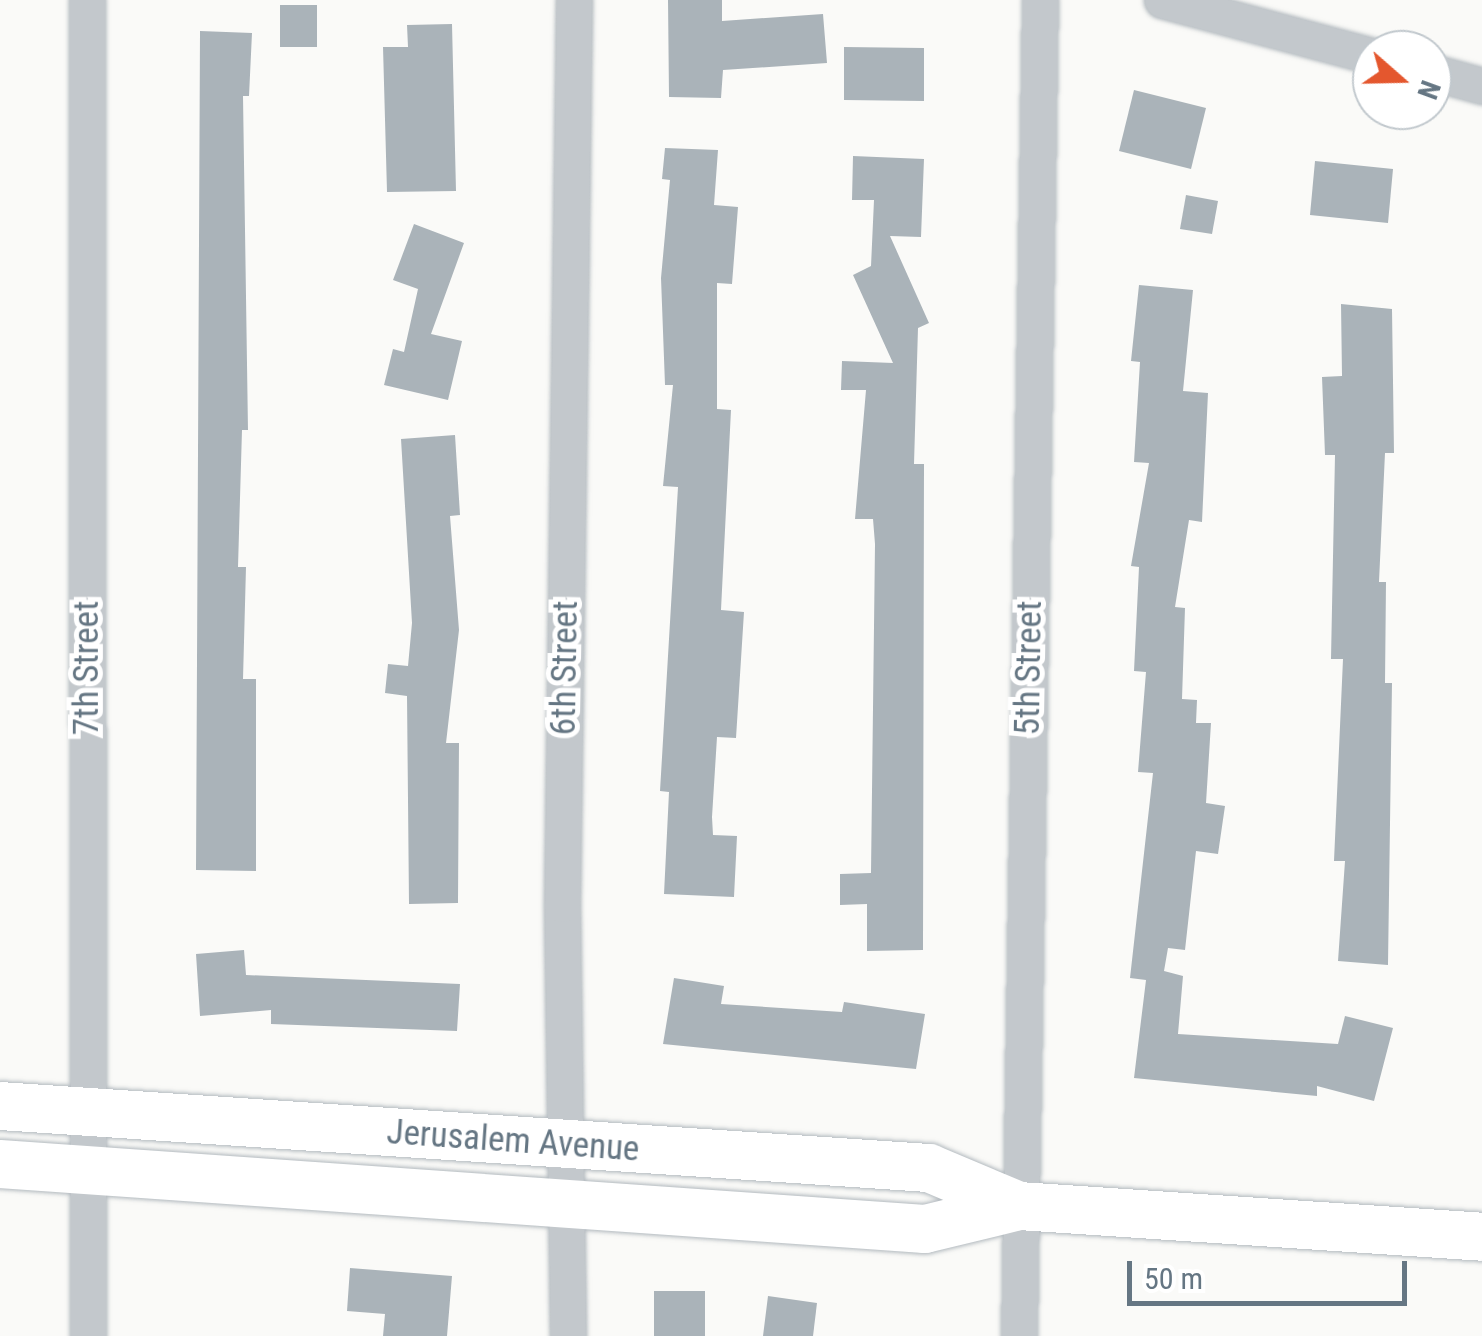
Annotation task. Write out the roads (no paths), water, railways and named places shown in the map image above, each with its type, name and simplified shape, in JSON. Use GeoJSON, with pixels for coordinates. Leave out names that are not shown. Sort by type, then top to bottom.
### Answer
{"type":"FeatureCollection","features":[{"type":"Feature","properties":{"kind":"main road","name":"Jerusalem Avenue"},"geometry":{"type":"LineString","coordinates":[[0,1106],[928,1168],[1020,1206]]}},
{"type":"Feature","properties":{"kind":"main road","name":"Jerusalem Avenue"},"geometry":{"type":"LineString","coordinates":[[0,1164],[925,1229],[1020,1206],[1482,1237]]}},
{"type":"Feature","properties":{"kind":"street","name":"7th Street"},"geometry":{"type":"LineString","coordinates":[[87,0],[88,1336]]}},
{"type":"Feature","properties":{"kind":"street","name":"6th Street"},"geometry":{"type":"LineString","coordinates":[[568,1336],[569,1145],[562,904],[574,0]]}},
{"type":"Feature","properties":{"kind":"street","name":"5th Street"},"geometry":{"type":"LineString","coordinates":[[1019,1336],[1040,0]]}},
{"type":"Feature","properties":{"kind":"street"},"geometry":{"type":"LineString","coordinates":[[1162,0],[1352,51]]}},
{"type":"Feature","properties":{"kind":"street"},"geometry":{"type":"LineString","coordinates":[[1452,78],[1482,86]]}}]}
